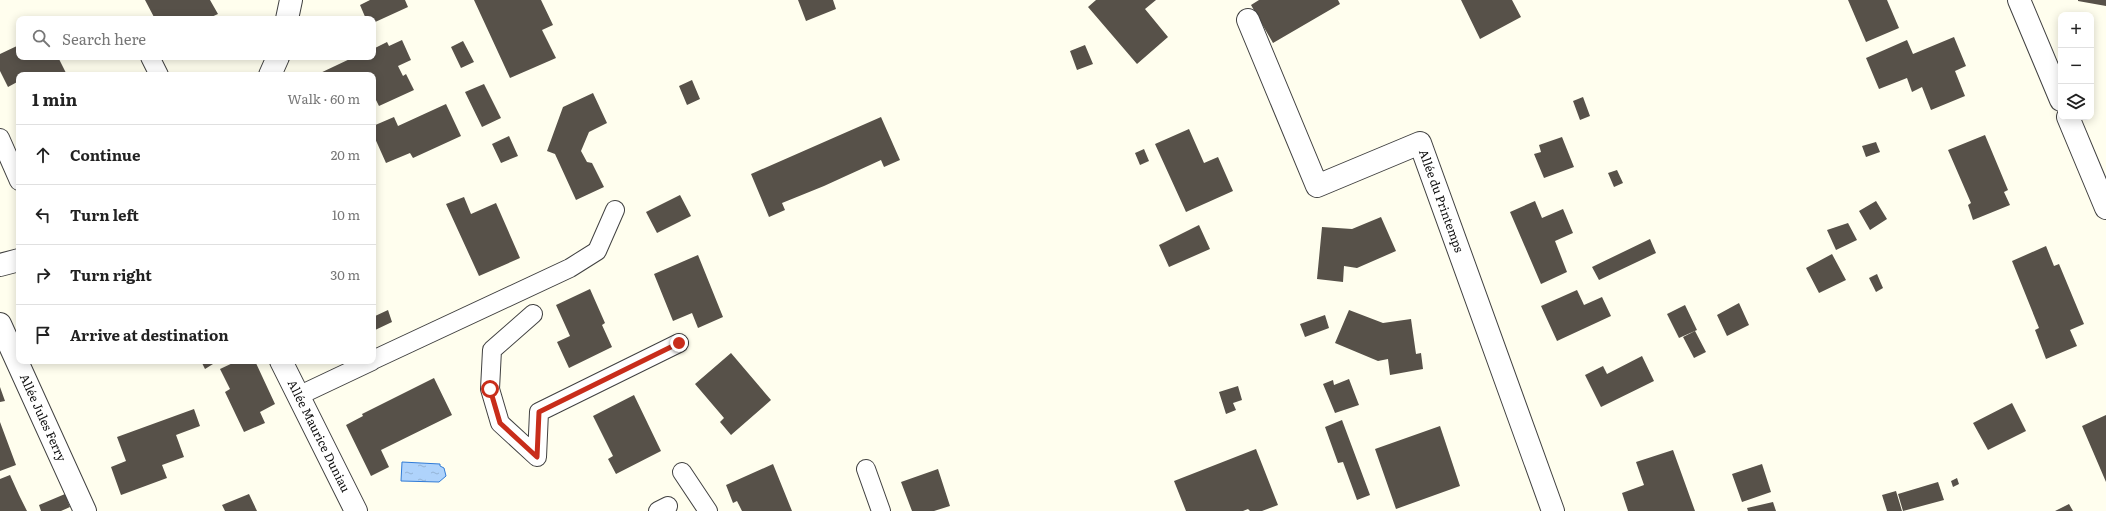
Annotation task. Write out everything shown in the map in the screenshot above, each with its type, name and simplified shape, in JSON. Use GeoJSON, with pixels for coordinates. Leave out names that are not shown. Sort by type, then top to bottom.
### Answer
{"type":"FeatureCollection","features":[{"type":"Feature","properties":{"kind":"street"},"geometry":{"type":"LineString","coordinates":[[288,16],[291,0]]}},
{"type":"Feature","properties":{"kind":"street"},"geometry":{"type":"LineString","coordinates":[[2019,0],[2058,93]]}},
{"type":"Feature","properties":{"kind":"street","name":"Allée du Printemps"},"geometry":{"type":"LineString","coordinates":[[1248,20],[1317,186],[1420,143],[1553,511]]}},
{"type":"Feature","properties":{"kind":"street"},"geometry":{"type":"LineString","coordinates":[[271,72],[277,60]]}},
{"type":"Feature","properties":{"kind":"street"},"geometry":{"type":"LineString","coordinates":[[2069,120],[2106,208]]}},
{"type":"Feature","properties":{"kind":"street"},"geometry":{"type":"LineString","coordinates":[[0,265],[16,261]]}},
{"type":"Feature","properties":{"kind":"street","name":"Allée Jules Ferry"},"geometry":{"type":"LineString","coordinates":[[0,324],[16,359]]}},
{"type":"Feature","properties":{"kind":"street","name":"Allée Jules Ferry"},"geometry":{"type":"LineString","coordinates":[[18,364],[85,511]]}},
{"type":"Feature","properties":{"kind":"street","name":"Allée Maurice Duniau"},"geometry":{"type":"LineString","coordinates":[[282,364],[356,511]]}},
{"type":"Feature","properties":{"kind":"lane"},"geometry":{"type":"LineString","coordinates":[[152,60],[158,72]]}},
{"type":"Feature","properties":{"kind":"lane"},"geometry":{"type":"LineString","coordinates":[[0,138],[16,175]]}},
{"type":"Feature","properties":{"kind":"lane"},"geometry":{"type":"LineString","coordinates":[[376,359],[570,268],[597,251],[615,210]]}},
{"type":"Feature","properties":{"kind":"lane"},"geometry":{"type":"LineString","coordinates":[[534,314],[492,350],[490,389],[500,423],[537,457],[539,412],[679,343]]}},
{"type":"Feature","properties":{"kind":"lane"},"geometry":{"type":"LineString","coordinates":[[298,396],[366,364]]}},
{"type":"Feature","properties":{"kind":"lane"},"geometry":{"type":"LineString","coordinates":[[866,469],[881,511]]}},
{"type":"Feature","properties":{"kind":"lane"},"geometry":{"type":"LineString","coordinates":[[682,472],[708,511]]}},
{"type":"Feature","properties":{"kind":"water"},"geometry":{"type":"Polygon","coordinates":[[[402,462],[440,464],[440,466],[444,468],[446,476],[439,482],[401,481],[402,462]]]}},
{"type":"Feature","properties":{"kind":"building"},"geometry":{"type":"Polygon","coordinates":[[[145,0],[210,0],[218,14],[214,16],[153,16],[145,0]]]}},
{"type":"Feature","properties":{"kind":"building"},"geometry":{"type":"Polygon","coordinates":[[[370,0],[405,0],[408,7],[376,22],[376,16],[365,16],[360,5],[370,0]]]}},
{"type":"Feature","properties":{"kind":"building"},"geometry":{"type":"Polygon","coordinates":[[[474,0],[541,0],[553,25],[542,30],[556,58],[510,78],[474,0]]]}},
{"type":"Feature","properties":{"kind":"building"},"geometry":{"type":"Polygon","coordinates":[[[798,0],[833,0],[836,9],[806,21],[798,0]]]}},
{"type":"Feature","properties":{"kind":"building"},"geometry":{"type":"Polygon","coordinates":[[[1096,0],[1156,0],[1145,9],[1168,37],[1137,64],[1088,7],[1096,0]]]}},
{"type":"Feature","properties":{"kind":"building"},"geometry":{"type":"Polygon","coordinates":[[[1259,0],[1338,0],[1340,4],[1273,43],[1251,5],[1259,0]]]}},
{"type":"Feature","properties":{"kind":"building"},"geometry":{"type":"Polygon","coordinates":[[[1461,0],[1512,0],[1521,17],[1480,39],[1461,0]]]}},
{"type":"Feature","properties":{"kind":"building"},"geometry":{"type":"Polygon","coordinates":[[[1848,0],[1887,0],[1899,28],[1866,42],[1848,0]]]}},
{"type":"Feature","properties":{"kind":"building"},"geometry":{"type":"Polygon","coordinates":[[[2106,0],[2106,6],[2078,1],[2106,0]]]}},
{"type":"Feature","properties":{"kind":"building"},"geometry":{"type":"Polygon","coordinates":[[[1954,37],[1966,66],[1955,71],[1965,96],[1931,110],[1922,87],[1912,92],[1907,78],[1879,89],[1866,58],[1907,40],[1913,54],[1954,37]]]}},
{"type":"Feature","properties":{"kind":"building"},"geometry":{"type":"Polygon","coordinates":[[[402,40],[411,60],[398,66],[403,76],[406,74],[414,90],[379,106],[376,100],[376,72],[322,72],[348,60],[376,60],[376,48],[387,42],[389,46],[402,40]]]}},
{"type":"Feature","properties":{"kind":"building"},"geometry":{"type":"Polygon","coordinates":[[[463,41],[474,62],[461,68],[451,47],[463,41]]]}},
{"type":"Feature","properties":{"kind":"building"},"geometry":{"type":"Polygon","coordinates":[[[1085,45],[1093,64],[1077,70],[1070,51],[1085,45]]]}},
{"type":"Feature","properties":{"kind":"building"},"geometry":{"type":"Polygon","coordinates":[[[16,46],[16,60],[60,60],[66,72],[16,72],[16,83],[8,87],[0,71],[0,54],[16,46]]]}},
{"type":"Feature","properties":{"kind":"building"},"geometry":{"type":"Polygon","coordinates":[[[692,80],[700,99],[687,105],[679,86],[692,80]]]}},
{"type":"Feature","properties":{"kind":"building"},"geometry":{"type":"Polygon","coordinates":[[[484,84],[501,118],[482,127],[465,92],[484,84]]]}},
{"type":"Feature","properties":{"kind":"building"},"geometry":{"type":"Polygon","coordinates":[[[593,93],[607,123],[589,132],[581,151],[587,162],[592,163],[604,187],[576,200],[555,154],[547,151],[563,107],[593,93]]]}},
{"type":"Feature","properties":{"kind":"building"},"geometry":{"type":"Polygon","coordinates":[[[1583,97],[1590,116],[1580,120],[1573,101],[1583,97]]]}},
{"type":"Feature","properties":{"kind":"building"},"geometry":{"type":"Polygon","coordinates":[[[446,104],[461,136],[413,158],[410,153],[386,163],[376,141],[376,125],[394,117],[398,126],[446,104]]]}},
{"type":"Feature","properties":{"kind":"building"},"geometry":{"type":"Polygon","coordinates":[[[881,117],[900,160],[884,167],[881,160],[782,203],[785,210],[769,217],[751,174],[881,117]]]}},
{"type":"Feature","properties":{"kind":"building"},"geometry":{"type":"Polygon","coordinates":[[[1189,129],[1204,163],[1218,157],[1233,191],[1186,212],[1155,144],[1189,129]]]}},
{"type":"Feature","properties":{"kind":"building"},"geometry":{"type":"Polygon","coordinates":[[[1985,135],[2008,190],[2004,192],[2010,205],[1973,220],[1968,205],[1971,203],[1948,150],[1985,135]]]}},
{"type":"Feature","properties":{"kind":"building"},"geometry":{"type":"Polygon","coordinates":[[[509,136],[518,156],[501,163],[492,144],[509,136]]]}},
{"type":"Feature","properties":{"kind":"building"},"geometry":{"type":"Polygon","coordinates":[[[1562,137],[1574,167],[1544,178],[1534,154],[1541,152],[1539,145],[1562,137]]]}},
{"type":"Feature","properties":{"kind":"building"},"geometry":{"type":"Polygon","coordinates":[[[1876,142],[1880,152],[1866,157],[1862,146],[1876,142]]]}},
{"type":"Feature","properties":{"kind":"building"},"geometry":{"type":"Polygon","coordinates":[[[1144,149],[1149,161],[1140,165],[1135,153],[1144,149]]]}},
{"type":"Feature","properties":{"kind":"building"},"geometry":{"type":"Polygon","coordinates":[[[1617,170],[1623,183],[1614,187],[1608,173],[1617,170]]]}},
{"type":"Feature","properties":{"kind":"building"},"geometry":{"type":"Polygon","coordinates":[[[680,195],[691,216],[657,233],[646,212],[680,195]]]}},
{"type":"Feature","properties":{"kind":"building"},"geometry":{"type":"Polygon","coordinates":[[[464,197],[471,214],[496,203],[520,258],[479,276],[446,204],[464,197]]]}},
{"type":"Feature","properties":{"kind":"building"},"geometry":{"type":"Polygon","coordinates":[[[1535,201],[1542,218],[1563,209],[1573,233],[1555,241],[1567,272],[1541,284],[1510,212],[1535,201]]]}},
{"type":"Feature","properties":{"kind":"building"},"geometry":{"type":"Polygon","coordinates":[[[1876,201],[1887,219],[1870,230],[1859,211],[1876,201]]]}},
{"type":"Feature","properties":{"kind":"building"},"geometry":{"type":"Polygon","coordinates":[[[1381,217],[1396,251],[1357,268],[1344,266],[1343,282],[1317,279],[1322,227],[1352,229],[1381,217]]]}},
{"type":"Feature","properties":{"kind":"building"},"geometry":{"type":"Polygon","coordinates":[[[1848,223],[1857,240],[1836,250],[1827,230],[1848,223]]]}},
{"type":"Feature","properties":{"kind":"building"},"geometry":{"type":"Polygon","coordinates":[[[1199,225],[1210,249],[1169,267],[1159,245],[1199,225]]]}},
{"type":"Feature","properties":{"kind":"building"},"geometry":{"type":"Polygon","coordinates":[[[1650,239],[1656,253],[1599,280],[1592,267],[1650,239]]]}},
{"type":"Feature","properties":{"kind":"building"},"geometry":{"type":"Polygon","coordinates":[[[2046,246],[2054,266],[2059,264],[2084,324],[2070,330],[2077,346],[2046,359],[2035,330],[2039,328],[2012,261],[2046,246]]]}},
{"type":"Feature","properties":{"kind":"building"},"geometry":{"type":"Polygon","coordinates":[[[1832,254],[1846,280],[1819,293],[1806,268],[1832,254]]]}},
{"type":"Feature","properties":{"kind":"building"},"geometry":{"type":"Polygon","coordinates":[[[698,255],[723,317],[698,328],[692,313],[673,321],[654,274],[698,255]]]}},
{"type":"Feature","properties":{"kind":"building"},"geometry":{"type":"Polygon","coordinates":[[[1877,274],[1883,288],[1876,292],[1869,278],[1877,274]]]}},
{"type":"Feature","properties":{"kind":"building"},"geometry":{"type":"Polygon","coordinates":[[[590,289],[605,323],[602,325],[612,347],[569,368],[557,342],[570,336],[556,305],[590,289]]]}},
{"type":"Feature","properties":{"kind":"building"},"geometry":{"type":"Polygon","coordinates":[[[1577,290],[1584,305],[1602,297],[1611,316],[1557,341],[1541,306],[1577,290]]]}},
{"type":"Feature","properties":{"kind":"building"},"geometry":{"type":"Polygon","coordinates":[[[1739,303],[1749,325],[1727,336],[1717,315],[1739,303]]]}},
{"type":"Feature","properties":{"kind":"building"},"geometry":{"type":"Polygon","coordinates":[[[1685,305],[1697,330],[1679,338],[1667,314],[1685,305]]]}},
{"type":"Feature","properties":{"kind":"building"},"geometry":{"type":"Polygon","coordinates":[[[388,310],[392,322],[376,330],[376,316],[388,310]]]}},
{"type":"Feature","properties":{"kind":"building"},"geometry":{"type":"Polygon","coordinates":[[[1349,310],[1383,323],[1411,319],[1416,354],[1421,353],[1423,369],[1390,375],[1388,359],[1378,361],[1335,343],[1349,310]]]}},
{"type":"Feature","properties":{"kind":"building"},"geometry":{"type":"Polygon","coordinates":[[[1325,315],[1329,328],[1305,337],[1300,324],[1325,315]]]}},
{"type":"Feature","properties":{"kind":"building"},"geometry":{"type":"Polygon","coordinates":[[[1695,331],[1706,352],[1694,358],[1683,337],[1695,331]]]}},
{"type":"Feature","properties":{"kind":"building"},"geometry":{"type":"Polygon","coordinates":[[[731,353],[771,400],[731,435],[720,422],[724,418],[695,384],[731,353]]]}},
{"type":"Feature","properties":{"kind":"building"},"geometry":{"type":"Polygon","coordinates":[[[1642,356],[1654,381],[1601,407],[1585,375],[1603,366],[1607,374],[1642,356]]]}},
{"type":"Feature","properties":{"kind":"building"},"geometry":{"type":"Polygon","coordinates":[[[202,364],[213,364],[205,369],[202,364]]]}},
{"type":"Feature","properties":{"kind":"building"},"geometry":{"type":"Polygon","coordinates":[[[231,364],[256,364],[275,404],[260,412],[265,423],[244,432],[225,392],[230,389],[220,369],[231,364]]]}},
{"type":"Feature","properties":{"kind":"building"},"geometry":{"type":"Polygon","coordinates":[[[434,378],[452,415],[381,450],[389,467],[371,476],[346,425],[363,416],[362,414],[434,378]]]}},
{"type":"Feature","properties":{"kind":"building"},"geometry":{"type":"Polygon","coordinates":[[[1349,379],[1359,405],[1335,413],[1323,384],[1333,380],[1334,385],[1349,379]]]}},
{"type":"Feature","properties":{"kind":"building"},"geometry":{"type":"Polygon","coordinates":[[[1238,386],[1242,400],[1233,403],[1236,410],[1226,414],[1219,392],[1238,386]]]}},
{"type":"Feature","properties":{"kind":"building"},"geometry":{"type":"Polygon","coordinates":[[[0,387],[5,401],[0,402],[0,387]]]}},
{"type":"Feature","properties":{"kind":"building"},"geometry":{"type":"Polygon","coordinates":[[[634,395],[661,451],[616,474],[608,459],[613,456],[593,416],[634,395]]]}},
{"type":"Feature","properties":{"kind":"building"},"geometry":{"type":"Polygon","coordinates":[[[2012,403],[2026,431],[1988,450],[1973,423],[2012,403]]]}},
{"type":"Feature","properties":{"kind":"building"},"geometry":{"type":"Polygon","coordinates":[[[194,409],[200,426],[176,435],[184,457],[162,465],[167,478],[121,495],[111,467],[126,461],[117,437],[194,409]]]}},
{"type":"Feature","properties":{"kind":"building"},"geometry":{"type":"Polygon","coordinates":[[[2106,415],[2106,482],[2082,426],[2106,415]]]}},
{"type":"Feature","properties":{"kind":"building"},"geometry":{"type":"Polygon","coordinates":[[[1342,420],[1370,495],[1357,500],[1343,462],[1338,463],[1325,427],[1342,420]]]}},
{"type":"Feature","properties":{"kind":"building"},"geometry":{"type":"Polygon","coordinates":[[[0,422],[16,465],[0,471],[0,422]]]}},
{"type":"Feature","properties":{"kind":"building"},"geometry":{"type":"Polygon","coordinates":[[[1440,426],[1460,486],[1396,509],[1375,449],[1440,426]]]}},
{"type":"Feature","properties":{"kind":"building"},"geometry":{"type":"Polygon","coordinates":[[[1256,449],[1278,505],[1262,511],[1250,511],[1248,509],[1243,511],[1186,511],[1174,481],[1256,449]]]}},
{"type":"Feature","properties":{"kind":"building"},"geometry":{"type":"Polygon","coordinates":[[[1673,450],[1695,511],[1628,511],[1622,493],[1644,485],[1636,462],[1673,450]]]}},
{"type":"Feature","properties":{"kind":"building"},"geometry":{"type":"Polygon","coordinates":[[[773,464],[792,511],[742,511],[737,501],[733,503],[726,485],[773,464]]]}},
{"type":"Feature","properties":{"kind":"building"},"geometry":{"type":"Polygon","coordinates":[[[1762,464],[1771,492],[1742,502],[1732,474],[1762,464]]]}},
{"type":"Feature","properties":{"kind":"building"},"geometry":{"type":"Polygon","coordinates":[[[938,469],[950,506],[934,511],[912,511],[901,482],[938,469]]]}},
{"type":"Feature","properties":{"kind":"building"},"geometry":{"type":"Polygon","coordinates":[[[10,475],[27,511],[0,511],[0,479],[10,475]]]}},
{"type":"Feature","properties":{"kind":"building"},"geometry":{"type":"Polygon","coordinates":[[[1957,478],[1959,484],[1953,487],[1951,481],[1957,478]]]}},
{"type":"Feature","properties":{"kind":"building"},"geometry":{"type":"Polygon","coordinates":[[[1938,482],[1944,500],[1903,511],[1898,494],[1938,482]]]}},
{"type":"Feature","properties":{"kind":"building"},"geometry":{"type":"Polygon","coordinates":[[[1896,491],[1902,511],[1887,511],[1882,495],[1896,491]]]}},
{"type":"Feature","properties":{"kind":"building"},"geometry":{"type":"Polygon","coordinates":[[[65,494],[70,507],[61,511],[41,511],[39,505],[65,494]]]}},
{"type":"Feature","properties":{"kind":"building"},"geometry":{"type":"Polygon","coordinates":[[[249,494],[257,511],[225,511],[222,505],[249,494]]]}},
{"type":"Feature","properties":{"kind":"building"},"geometry":{"type":"Polygon","coordinates":[[[1773,502],[1776,511],[1748,511],[1747,508],[1773,502]]]}},
{"type":"Feature","properties":{"kind":"building"},"geometry":{"type":"Polygon","coordinates":[[[2069,504],[2073,511],[2055,511],[2069,504]]]}},
{"type":"Feature","properties":{"kind":"route"},"geometry":{"type":"LineString","coordinates":[[490,389],[500,423],[537,457],[539,412],[679,343]]}}]}
